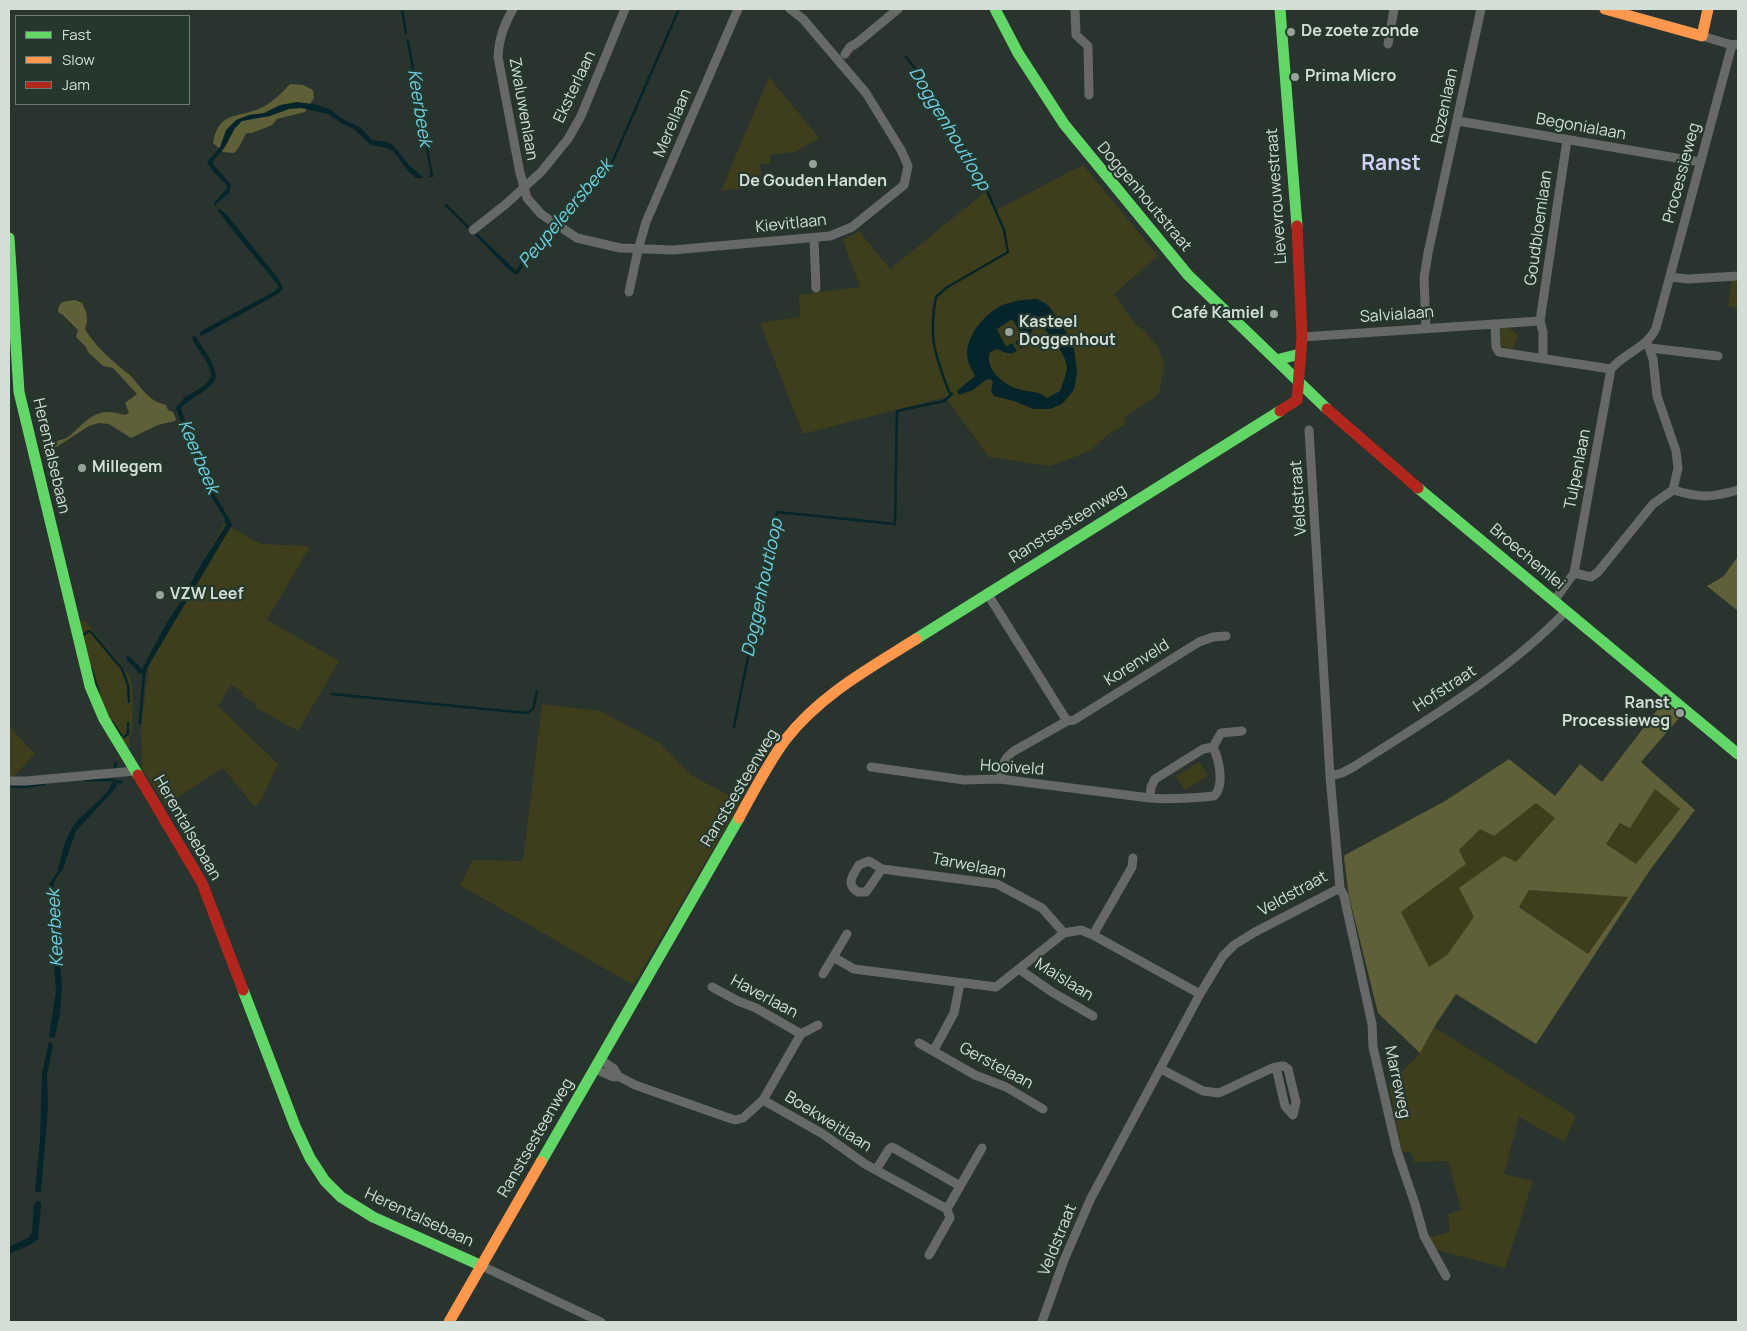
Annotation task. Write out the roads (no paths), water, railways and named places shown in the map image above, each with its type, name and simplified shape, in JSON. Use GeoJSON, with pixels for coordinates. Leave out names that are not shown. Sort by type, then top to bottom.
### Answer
{"type":"FeatureCollection","features":[{"type":"Feature","properties":{"kind":"street","name":"Zwaluwenlaan"},"geometry":{"type":"LineString","coordinates":[[513,9],[498,41],[498,57],[523,188]]}},
{"type":"Feature","properties":{"kind":"street","name":"Eksterlaan"},"geometry":{"type":"LineString","coordinates":[[473,230],[506,204],[541,172],[559,151],[581,116],[625,9]]}},
{"type":"Feature","properties":{"kind":"street","name":"Merellaan"},"geometry":{"type":"LineString","coordinates":[[638,250],[646,222],[738,9]]}},
{"type":"Feature","properties":{"kind":"street","name":"Kievitlaan"},"geometry":{"type":"LineString","coordinates":[[523,188],[527,198],[541,214],[577,238],[620,248],[638,250],[673,250],[814,239],[840,233],[860,221],[904,184],[908,166],[901,150],[842,57],[790,9]]}},
{"type":"Feature","properties":{"kind":"street"},"geometry":{"type":"LineString","coordinates":[[842,57],[853,50],[857,43],[898,9]]}},
{"type":"Feature","properties":{"kind":"street","name":"Doggenhoutstraat"},"geometry":{"type":"LineString","coordinates":[[996,9],[1018,53],[1064,124],[1188,275],[1298,382]]}},
{"type":"Feature","properties":{"kind":"street"},"geometry":{"type":"LineString","coordinates":[[1075,9],[1076,35],[1088,46],[1089,95]]}},
{"type":"Feature","properties":{"kind":"street","name":"Lievevrouwestraat"},"geometry":{"type":"LineString","coordinates":[[1280,9],[1296,199],[1302,337],[1298,382]]}},
{"type":"Feature","properties":{"kind":"street"},"geometry":{"type":"LineString","coordinates":[[1388,44],[1394,9]]}},
{"type":"Feature","properties":{"kind":"street","name":"Rozenlaan"},"geometry":{"type":"LineString","coordinates":[[1426,328],[1424,278],[1482,9]]}},
{"type":"Feature","properties":{"kind":"street"},"geometry":{"type":"LineString","coordinates":[[1605,9],[1735,44]]}},
{"type":"Feature","properties":{"kind":"street"},"geometry":{"type":"LineString","coordinates":[[1702,36],[1708,9]]}},
{"type":"Feature","properties":{"kind":"street","name":"Processieweg"},"geometry":{"type":"LineString","coordinates":[[1649,345],[1662,308],[1700,162],[1735,44]]}},
{"type":"Feature","properties":{"kind":"street","name":"Begonialaan"},"geometry":{"type":"LineString","coordinates":[[1458,121],[1700,162]]}},
{"type":"Feature","properties":{"kind":"street","name":"Goudbloemlaan"},"geometry":{"type":"LineString","coordinates":[[1543,358],[1543,332],[1540,321],[1567,140]]}},
{"type":"Feature","properties":{"kind":"street","name":"Herentalsebaan"},"geometry":{"type":"LineString","coordinates":[[9,238],[19,392],[93,695],[104,719],[202,883],[295,1126],[310,1158],[325,1181],[341,1197],[373,1217],[602,1322]]}},
{"type":"Feature","properties":{"kind":"street"},"geometry":{"type":"LineString","coordinates":[[814,239],[816,288]]}},
{"type":"Feature","properties":{"kind":"street"},"geometry":{"type":"LineString","coordinates":[[629,292],[638,250]]}},
{"type":"Feature","properties":{"kind":"street"},"geometry":{"type":"LineString","coordinates":[[1670,277],[1688,279],[1738,276]]}},
{"type":"Feature","properties":{"kind":"street","name":"Salvialaan"},"geometry":{"type":"LineString","coordinates":[[1302,337],[1540,321]]}},
{"type":"Feature","properties":{"kind":"street"},"geometry":{"type":"LineString","coordinates":[[1495,324],[1496,347],[1499,352],[1611,370],[1627,355],[1649,345],[1718,356]]}},
{"type":"Feature","properties":{"kind":"street"},"geometry":{"type":"LineString","coordinates":[[1554,600],[1574,574],[1591,577],[1598,572],[1653,504],[1673,490],[1678,468],[1676,451],[1657,396],[1649,345]]}},
{"type":"Feature","properties":{"kind":"street"},"geometry":{"type":"LineString","coordinates":[[1276,360],[1300,354]]}},
{"type":"Feature","properties":{"kind":"street","name":"Tulpenlaan"},"geometry":{"type":"LineString","coordinates":[[1574,574],[1611,370]]}},
{"type":"Feature","properties":{"kind":"street","name":"Ranstsesteenweg"},"geometry":{"type":"LineString","coordinates":[[449,1322],[750,798],[787,738],[806,717],[839,688],[988,593],[1298,404],[1298,382]]}},
{"type":"Feature","properties":{"kind":"street","name":"Broechemlei"},"geometry":{"type":"LineString","coordinates":[[1298,382],[1385,460],[1738,754]]}},
{"type":"Feature","properties":{"kind":"street","name":"Veldstraat"},"geometry":{"type":"LineString","coordinates":[[1042,1322],[1064,1260],[1091,1198],[1200,994],[1223,956],[1234,945],[1255,932],[1340,888],[1330,776],[1310,430]]}},
{"type":"Feature","properties":{"kind":"street"},"geometry":{"type":"LineString","coordinates":[[1673,490],[1693,496],[1710,497],[1738,490]]}},
{"type":"Feature","properties":{"kind":"street"},"geometry":{"type":"LineString","coordinates":[[988,593],[1067,721]]}},
{"type":"Feature","properties":{"kind":"street","name":"Hofstraat"},"geometry":{"type":"LineString","coordinates":[[1330,776],[1342,773],[1355,766],[1488,679],[1552,626],[1566,611]]}},
{"type":"Feature","properties":{"kind":"street","name":"Korenveld"},"geometry":{"type":"LineString","coordinates":[[1000,779],[1006,757],[1067,721],[1074,720],[1199,642],[1213,637],[1226,636]]}},
{"type":"Feature","properties":{"kind":"street"},"geometry":{"type":"LineString","coordinates":[[1150,798],[1151,788],[1155,779],[1203,749],[1213,747],[1221,733],[1242,731]]}},
{"type":"Feature","properties":{"kind":"street","name":"Hooiveld"},"geometry":{"type":"LineString","coordinates":[[871,768],[964,780],[1000,779],[1165,800],[1214,796],[1220,788],[1218,757],[1213,747]]}},
{"type":"Feature","properties":{"kind":"street"},"geometry":{"type":"LineString","coordinates":[[9,780],[26,781],[135,771]]}},
{"type":"Feature","properties":{"kind":"street"},"geometry":{"type":"LineString","coordinates":[[1093,935],[1132,867],[1133,858]]}},
{"type":"Feature","properties":{"kind":"street","name":"Tarwelaan"},"geometry":{"type":"LineString","coordinates":[[882,868],[997,884],[1042,908],[1064,933]]}},
{"type":"Feature","properties":{"kind":"street","name":"Marreweg"},"geometry":{"type":"LineString","coordinates":[[1340,888],[1344,896],[1372,1024],[1373,1047],[1400,1160],[1424,1236],[1446,1276]]}},
{"type":"Feature","properties":{"kind":"street"},"geometry":{"type":"LineString","coordinates":[[833,958],[854,969],[996,987],[1064,933],[1081,930],[1200,994]]}},
{"type":"Feature","properties":{"kind":"street"},"geometry":{"type":"LineString","coordinates":[[823,974],[847,934]]}},
{"type":"Feature","properties":{"kind":"street","name":"Maislaan"},"geometry":{"type":"LineString","coordinates":[[1019,969],[1052,992],[1093,1016]]}},
{"type":"Feature","properties":{"kind":"street","name":"Gerstelaan"},"geometry":{"type":"LineString","coordinates":[[934,1050],[954,1013],[960,983]]}},
{"type":"Feature","properties":{"kind":"street","name":"Haverlaan"},"geometry":{"type":"LineString","coordinates":[[712,987],[756,1008],[801,1034]]}},
{"type":"Feature","properties":{"kind":"street"},"geometry":{"type":"LineString","coordinates":[[597,1064],[613,1077],[618,1076],[635,1085],[735,1120],[743,1118],[763,1100],[801,1034],[818,1025]]}},
{"type":"Feature","properties":{"kind":"street","name":"Gerstelaan"},"geometry":{"type":"LineString","coordinates":[[919,1043],[976,1075],[1006,1087],[1043,1109]]}},
{"type":"Feature","properties":{"kind":"street"},"geometry":{"type":"LineString","coordinates":[[1161,1068],[1203,1091],[1219,1093],[1276,1067],[1284,1066],[1288,1070],[1296,1102],[1293,1115],[1285,1106],[1276,1067]]}},
{"type":"Feature","properties":{"kind":"street","name":"Boekweitlaan"},"geometry":{"type":"LineString","coordinates":[[763,1100],[823,1134],[876,1170],[947,1209]]}},
{"type":"Feature","properties":{"kind":"street","name":"Boekweitlaan"},"geometry":{"type":"LineString","coordinates":[[876,1170],[888,1149],[892,1147],[960,1186]]}},
{"type":"Feature","properties":{"kind":"street"},"geometry":{"type":"LineString","coordinates":[[929,1255],[950,1218],[947,1209],[982,1148]]}},
{"type":"Feature","properties":{"kind":"water"},"geometry":{"type":"Polygon","coordinates":[[[297,102],[330,109],[341,118],[361,128],[372,140],[387,142],[393,145],[408,164],[424,178],[416,178],[409,172],[393,151],[388,148],[371,145],[354,129],[328,114],[301,108],[289,109],[270,116],[242,121],[235,128],[225,147],[213,161],[213,164],[231,185],[229,193],[214,206],[214,203],[227,188],[226,184],[207,162],[220,147],[226,130],[236,120],[249,115],[264,113],[280,105],[297,102]]]}},
{"type":"Feature","properties":{"kind":"water"},"geometry":{"type":"Polygon","coordinates":[[[217,209],[220,209],[227,215],[278,278],[283,288],[278,294],[201,336],[200,333],[203,330],[275,291],[278,287],[217,209]]]}},
{"type":"Feature","properties":{"kind":"water"},"geometry":{"type":"Polygon","coordinates":[[[477,233],[516,271],[528,251],[537,242],[540,244],[517,275],[509,270],[475,235],[477,233]]]}},
{"type":"Feature","properties":{"kind":"water"},"geometry":{"type":"Polygon","coordinates":[[[1038,299],[1049,306],[1070,338],[1074,348],[1077,372],[1074,390],[1062,404],[1050,409],[1033,409],[1014,401],[994,396],[991,391],[993,382],[987,379],[973,390],[959,395],[957,391],[975,376],[967,354],[973,332],[978,325],[990,313],[1003,305],[1016,301],[1038,299]],[[1012,319],[997,329],[1006,347],[1012,343],[1017,351],[1009,353],[997,349],[990,352],[989,358],[992,370],[1006,383],[1018,389],[1041,394],[1047,398],[1060,391],[1067,370],[1066,362],[1054,340],[1043,328],[1033,329],[1027,342],[1028,345],[1020,349],[1015,342],[1023,337],[1012,319]]]}},
{"type":"Feature","properties":{"kind":"water"},"geometry":{"type":"Polygon","coordinates":[[[192,336],[196,337],[209,357],[216,378],[209,387],[181,408],[197,443],[207,480],[232,525],[145,674],[140,674],[126,659],[127,656],[142,669],[166,624],[226,525],[224,517],[199,477],[193,446],[184,431],[176,408],[184,398],[205,385],[211,377],[209,366],[192,336]]]}},
{"type":"Feature","properties":{"kind":"water"},"geometry":{"type":"Polygon","coordinates":[[[112,782],[117,783],[115,789],[76,831],[62,871],[58,869],[65,843],[72,828],[100,800],[110,788],[112,782]]]}},
{"type":"Feature","properties":{"kind":"water"},"geometry":{"type":"Polygon","coordinates":[[[55,876],[57,878],[54,882],[53,891],[62,985],[60,1014],[55,1037],[52,1038],[49,1037],[56,990],[48,890],[49,884],[55,876]]]}},
{"type":"Feature","properties":{"kind":"water"},"geometry":{"type":"Polygon","coordinates":[[[49,1042],[53,1045],[47,1075],[48,1107],[41,1192],[35,1192],[40,1139],[42,1073],[49,1042]]]}},
{"type":"Feature","properties":{"kind":"water"},"geometry":{"type":"Polygon","coordinates":[[[40,1201],[41,1205],[38,1239],[30,1245],[9,1254],[9,1247],[28,1238],[32,1233],[34,1204],[40,1201]]]}},
{"type":"Feature","properties":{"kind":"waterway","name":"Keerbeek"},"geometry":{"type":"LineString","coordinates":[[402,9],[406,33]]}},
{"type":"Feature","properties":{"kind":"waterway","name":"Peupeleersbeek"},"geometry":{"type":"LineString","coordinates":[[536,245],[611,165],[679,9]]}},
{"type":"Feature","properties":{"kind":"waterway","name":"Keerbeek"},"geometry":{"type":"LineString","coordinates":[[408,41],[432,176],[430,176]]}},
{"type":"Feature","properties":{"kind":"waterway","name":"Doggenhoutloop"},"geometry":{"type":"LineString","coordinates":[[734,727],[777,512],[895,524],[897,411],[944,401],[952,394],[949,392],[944,379],[934,346],[933,324],[936,297],[946,288],[1008,252],[1004,230],[978,170],[906,57]]}},
{"type":"Feature","properties":{"kind":"waterway","name":"Peupeleersbeek"},"geometry":{"type":"LineString","coordinates":[[446,205],[471,230]]}},
{"type":"Feature","properties":{"kind":"waterway"},"geometry":{"type":"LineString","coordinates":[[83,635],[89,631],[91,632],[122,669],[128,685],[129,702]]}},
{"type":"Feature","properties":{"kind":"waterway"},"geometry":{"type":"LineString","coordinates":[[91,668],[99,693]]}},
{"type":"Feature","properties":{"kind":"waterway","name":"Keerbeek"},"geometry":{"type":"LineString","coordinates":[[140,723],[144,672]]}},
{"type":"Feature","properties":{"kind":"waterway"},"geometry":{"type":"LineString","coordinates":[[332,694],[527,713],[533,709],[537,692]]}},
{"type":"Feature","properties":{"kind":"waterway"},"geometry":{"type":"LineString","coordinates":[[112,722],[121,735]]}},
{"type":"Feature","properties":{"kind":"waterway","name":"Keerbeek"},"geometry":{"type":"LineString","coordinates":[[124,737],[128,734],[128,723]]}},
{"type":"Feature","properties":{"kind":"waterway","name":"Keerbeek"},"geometry":{"type":"LineString","coordinates":[[114,769],[116,763]]}},
{"type":"Feature","properties":{"kind":"waterway"},"geometry":{"type":"LineString","coordinates":[[83,780],[114,780]]}},
{"type":"Feature","properties":{"kind":"waterway","name":"Keerbeek"},"geometry":{"type":"LineString","coordinates":[[115,781],[122,782]]}},
{"type":"Feature","properties":{"kind":"waterway"},"geometry":{"type":"LineString","coordinates":[[9,786],[24,787],[45,784]]}},
{"type":"Feature","properties":{"kind":"waterway","name":"Keerbeek"},"geometry":{"type":"LineString","coordinates":[[54,879],[61,869]]}},
{"type":"Feature","properties":{"kind":"place","name":"De zoete zonde"},"geometry":{"type":"Point","coordinates":[1291,32]}},
{"type":"Feature","properties":{"kind":"place","name":"Prima Micro"},"geometry":{"type":"Point","coordinates":[1295,77]}},
{"type":"Feature","properties":{"kind":"place","name":"De Gouden Handen"},"geometry":{"type":"Point","coordinates":[813,164]}},
{"type":"Feature","properties":{"kind":"place","name":"Café Kamiel"},"geometry":{"type":"Point","coordinates":[1274,314]}},
{"type":"Feature","properties":{"kind":"place","name":"Kasteel Doggenhout"},"geometry":{"type":"Point","coordinates":[1009,332]}},
{"type":"Feature","properties":{"kind":"place","name":"Millegem"},"geometry":{"type":"Point","coordinates":[82,468]}},
{"type":"Feature","properties":{"kind":"place","name":"VZW Leef"},"geometry":{"type":"Point","coordinates":[160,595]}},
{"type":"Feature","properties":{"kind":"place","name":"Ranst Processieweg"},"geometry":{"type":"Point","coordinates":[1680,713]}},
{"type":"Feature","properties":{"kind":"district","name":"Ranst"},"geometry":{"type":"Point","coordinates":[1391,164]}}]}
